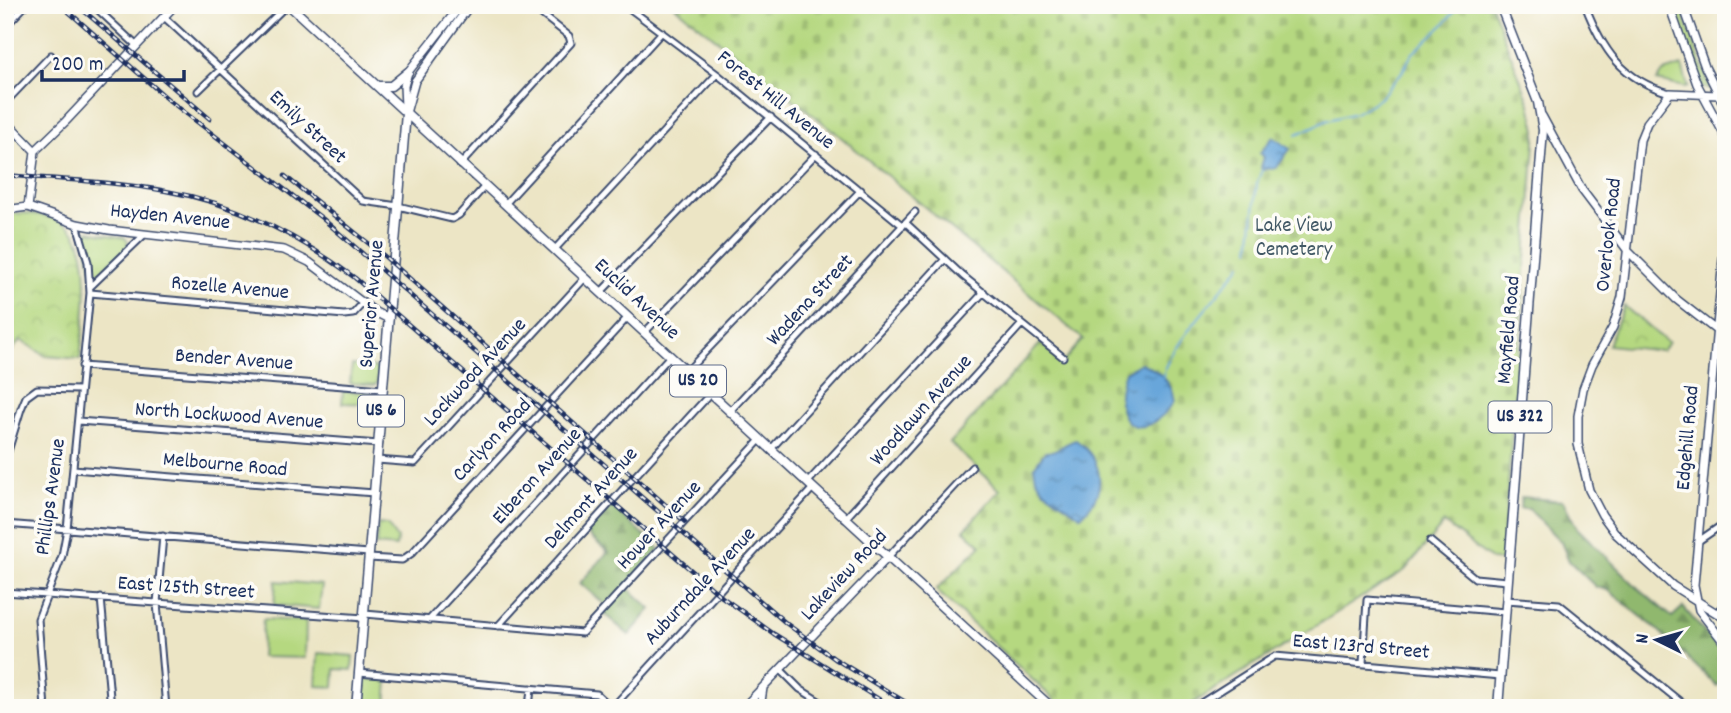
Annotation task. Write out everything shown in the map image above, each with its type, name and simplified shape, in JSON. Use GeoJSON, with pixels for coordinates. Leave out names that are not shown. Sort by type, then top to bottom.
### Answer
{"type":"FeatureCollection","features":[{"type":"Feature","properties":{"kind":"main road","name":"Euclid Avenue"},"geometry":{"type":"LineString","coordinates":[[288,5],[1052,708]]}},
{"type":"Feature","properties":{"kind":"main road","name":"Mayfield Road"},"geometry":{"type":"LineString","coordinates":[[1498,707],[1543,137],[1538,102],[1500,5]]}},
{"type":"Feature","properties":{"kind":"main road"},"geometry":{"type":"LineString","coordinates":[[376,86],[391,86],[408,72]]}},
{"type":"Feature","properties":{"kind":"main road","name":"Superior Avenue"},"geometry":{"type":"LineString","coordinates":[[356,707],[406,113]]}},
{"type":"Feature","properties":{"kind":"street"},"geometry":{"type":"LineString","coordinates":[[5,27],[26,5]]}},
{"type":"Feature","properties":{"kind":"street"},"geometry":{"type":"LineString","coordinates":[[5,210],[28,207],[35,151],[175,5]]}},
{"type":"Feature","properties":{"kind":"street"},"geometry":{"type":"LineString","coordinates":[[198,91],[288,5]]}},
{"type":"Feature","properties":{"kind":"street"},"geometry":{"type":"LineString","coordinates":[[406,113],[404,86],[408,72],[461,5]]}},
{"type":"Feature","properties":{"kind":"street"},"geometry":{"type":"LineString","coordinates":[[406,113],[415,81],[470,5]]}},
{"type":"Feature","properties":{"kind":"street"},"geometry":{"type":"LineString","coordinates":[[460,164],[571,43],[569,36],[530,5]]}},
{"type":"Feature","properties":{"kind":"street","name":"Forest Hill Avenue"},"geometry":{"type":"LineString","coordinates":[[625,5],[771,117],[1063,357]]}},
{"type":"Feature","properties":{"kind":"street"},"geometry":{"type":"LineString","coordinates":[[1585,5],[1603,45],[1621,67],[1645,83],[1670,93],[1722,95]]}},
{"type":"Feature","properties":{"kind":"street"},"geometry":{"type":"LineString","coordinates":[[1669,5],[1702,94],[1726,138]]}},
{"type":"Feature","properties":{"kind":"street"},"geometry":{"type":"LineString","coordinates":[[1683,5],[1695,41],[1722,95],[1726,109]]}},
{"type":"Feature","properties":{"kind":"street"},"geometry":{"type":"LineString","coordinates":[[96,6],[136,46]]}},
{"type":"Feature","properties":{"kind":"street","name":"Emily Street"},"geometry":{"type":"LineString","coordinates":[[164,17],[363,201],[452,219],[459,215],[485,186]]}},
{"type":"Feature","properties":{"kind":"street"},"geometry":{"type":"LineString","coordinates":[[505,204],[662,32]]}},
{"type":"Feature","properties":{"kind":"street"},"geometry":{"type":"LineString","coordinates":[[5,103],[51,55]]}},
{"type":"Feature","properties":{"kind":"street"},"geometry":{"type":"LineString","coordinates":[[555,249],[717,74]]}},
{"type":"Feature","properties":{"kind":"street","name":"Overlook Road"},"geometry":{"type":"LineString","coordinates":[[1670,93],[1647,123],[1640,140],[1625,282],[1615,321],[1590,368],[1581,396],[1577,424],[1579,454],[1595,503],[1612,528],[1631,549],[1673,586],[1726,619]]}},
{"type":"Feature","properties":{"kind":"street"},"geometry":{"type":"LineString","coordinates":[[1542,116],[1581,189],[1628,251],[1676,299],[1726,338]]}},
{"type":"Feature","properties":{"kind":"street"},"geometry":{"type":"LineString","coordinates":[[601,292],[771,117]]}},
{"type":"Feature","properties":{"kind":"street"},"geometry":{"type":"LineString","coordinates":[[5,120],[35,151]]}},
{"type":"Feature","properties":{"kind":"street"},"geometry":{"type":"LineString","coordinates":[[645,332],[816,154]]}},
{"type":"Feature","properties":{"kind":"street"},"geometry":{"type":"LineString","coordinates":[[687,371],[861,190]]}},
{"type":"Feature","properties":{"kind":"street","name":"Hayden Avenue"},"geometry":{"type":"LineString","coordinates":[[28,207],[77,223],[144,235],[284,250],[309,262],[375,313],[389,319]]}},
{"type":"Feature","properties":{"kind":"street","name":"Wadena Street"},"geometry":{"type":"LineString","coordinates":[[730,411],[915,212]]}},
{"type":"Feature","properties":{"kind":"street","name":"Phillips Avenue"},"geometry":{"type":"LineString","coordinates":[[45,708],[38,619],[62,556],[90,290],[88,262],[77,223]]}},
{"type":"Feature","properties":{"kind":"street","name":"Edgehill Road"},"geometry":{"type":"LineString","coordinates":[[1695,599],[1697,542],[1726,225]]}},
{"type":"Feature","properties":{"kind":"street"},"geometry":{"type":"LineString","coordinates":[[90,290],[144,235]]}},
{"type":"Feature","properties":{"kind":"street"},"geometry":{"type":"LineString","coordinates":[[771,449],[945,258]]}},
{"type":"Feature","properties":{"kind":"street","name":"Lockwood Avenue"},"geometry":{"type":"LineString","coordinates":[[377,460],[415,463],[585,278]]}},
{"type":"Feature","properties":{"kind":"street","name":"Rozelle Avenue"},"geometry":{"type":"LineString","coordinates":[[90,290],[344,315],[353,314],[363,303]]}},
{"type":"Feature","properties":{"kind":"street","name":"Auburndale Avenue"},"geometry":{"type":"LineString","coordinates":[[612,708],[984,292]]}},
{"type":"Feature","properties":{"kind":"street","name":"Carlyon Road"},"geometry":{"type":"LineString","coordinates":[[5,524],[163,536],[402,560],[412,553],[628,317]]}},
{"type":"Feature","properties":{"kind":"street","name":"Woodlawn Avenue"},"geometry":{"type":"LineString","coordinates":[[845,519],[1023,324]]}},
{"type":"Feature","properties":{"kind":"street","name":"Elberon Avenue"},"geometry":{"type":"LineString","coordinates":[[429,620],[670,356]]}},
{"type":"Feature","properties":{"kind":"street","name":"Bender Avenue"},"geometry":{"type":"LineString","coordinates":[[82,366],[383,389]]}},
{"type":"Feature","properties":{"kind":"street"},"geometry":{"type":"LineString","coordinates":[[5,461],[26,397],[37,389],[80,390]]}},
{"type":"Feature","properties":{"kind":"street","name":"Delmont Avenue"},"geometry":{"type":"LineString","coordinates":[[498,626],[711,393]]}},
{"type":"Feature","properties":{"kind":"street","name":"North Lockwood Avenue"},"geometry":{"type":"LineString","coordinates":[[78,421],[379,444]]}},
{"type":"Feature","properties":{"kind":"street","name":"Hower Avenue"},"geometry":{"type":"LineString","coordinates":[[582,633],[761,439]]}},
{"type":"Feature","properties":{"kind":"street","name":"Lakeview Road"},"geometry":{"type":"LineString","coordinates":[[743,708],[972,467]]}},
{"type":"Feature","properties":{"kind":"street","name":"Melbourne Road"},"geometry":{"type":"LineString","coordinates":[[73,469],[374,493]]}},
{"type":"Feature","properties":{"kind":"street"},"geometry":{"type":"LineString","coordinates":[[1697,542],[1726,522]]}},
{"type":"Feature","properties":{"kind":"street"},"geometry":{"type":"LineString","coordinates":[[163,536],[157,603],[166,707]]}},
{"type":"Feature","properties":{"kind":"street"},"geometry":{"type":"LineString","coordinates":[[1430,541],[1475,578],[1507,581]]}},
{"type":"Feature","properties":{"kind":"street","name":"East 125th Street"},"geometry":{"type":"LineString","coordinates":[[5,592],[429,620],[582,633]]}},
{"type":"Feature","properties":{"kind":"street"},"geometry":{"type":"LineString","coordinates":[[102,598],[111,707]]}},
{"type":"Feature","properties":{"kind":"street"},"geometry":{"type":"LineString","coordinates":[[1695,599],[1706,620],[1726,645]]}},
{"type":"Feature","properties":{"kind":"street"},"geometry":{"type":"LineString","coordinates":[[1363,663],[1367,600],[1505,612]]}},
{"type":"Feature","properties":{"kind":"street"},"geometry":{"type":"LineString","coordinates":[[1506,600],[1559,604],[1688,708]]}},
{"type":"Feature","properties":{"kind":"street"},"geometry":{"type":"LineString","coordinates":[[1717,612],[1726,604]]}},
{"type":"Feature","properties":{"kind":"street","name":"East 123rd Street"},"geometry":{"type":"LineString","coordinates":[[1193,708],[1275,656],[1500,676]]}},
{"type":"Feature","properties":{"kind":"street"},"geometry":{"type":"LineString","coordinates":[[781,670],[800,689],[830,708]]}},
{"type":"Feature","properties":{"kind":"street"},"geometry":{"type":"LineString","coordinates":[[359,673],[597,694],[612,708]]}},
{"type":"Feature","properties":{"kind":"street"},"geometry":{"type":"LineString","coordinates":[[529,708],[531,688]]}},
{"type":"Feature","properties":{"kind":"street"},"geometry":{"type":"LineString","coordinates":[[760,708],[763,688]]}},
{"type":"Feature","properties":{"kind":"street"},"geometry":{"type":"LineString","coordinates":[[45,708],[356,707]]}},
{"type":"Feature","properties":{"kind":"street"},"geometry":{"type":"LineString","coordinates":[[1498,707],[1517,708]]}},
{"type":"Feature","properties":{"kind":"green space","name":"Lake View Cemetery"},"geometry":{"type":"Polygon","coordinates":[[[673,5],[1491,5],[1530,104],[1536,130],[1502,561],[1492,560],[1444,523],[1405,570],[1185,708],[1063,708],[936,590],[981,545],[964,530],[1000,490],[950,443],[1041,343],[1062,363],[1083,339],[836,133],[673,5]]]}},
{"type":"Feature","properties":{"kind":"green space"},"geometry":{"type":"Polygon","coordinates":[[[1671,5],[1680,5],[1711,90],[1701,87],[1703,82],[1700,82],[1671,5]]]}},
{"type":"Feature","properties":{"kind":"green space"},"geometry":{"type":"Polygon","coordinates":[[[1682,66],[1688,86],[1657,81],[1663,72],[1682,66]]]}},
{"type":"Feature","properties":{"kind":"green space"},"geometry":{"type":"Polygon","coordinates":[[[5,214],[46,216],[67,225],[82,250],[86,288],[80,359],[46,356],[20,340],[5,361],[5,214]]]}},
{"type":"Feature","properties":{"kind":"green space"},"geometry":{"type":"Polygon","coordinates":[[[88,231],[125,238],[128,242],[127,248],[98,274],[93,273],[84,235],[88,231]]]}},
{"type":"Feature","properties":{"kind":"green space"},"geometry":{"type":"Polygon","coordinates":[[[1624,306],[1668,343],[1662,351],[1608,345],[1624,306]]]}},
{"type":"Feature","properties":{"kind":"green space"},"geometry":{"type":"Polygon","coordinates":[[[352,365],[378,368],[377,383],[350,383],[352,365]]]}},
{"type":"Feature","properties":{"kind":"green space"},"geometry":{"type":"Polygon","coordinates":[[[343,391],[374,393],[375,404],[342,403],[343,391]]]}},
{"type":"Feature","properties":{"kind":"green space"},"geometry":{"type":"Polygon","coordinates":[[[1521,497],[1563,501],[1577,528],[1639,589],[1672,617],[1683,607],[1726,657],[1726,689],[1720,682],[1717,686],[1658,630],[1608,590],[1596,587],[1569,561],[1561,542],[1529,509],[1520,509],[1521,497]]]}},
{"type":"Feature","properties":{"kind":"green space"},"geometry":{"type":"Polygon","coordinates":[[[609,504],[660,549],[626,586],[651,609],[629,635],[602,612],[606,606],[580,583],[608,552],[584,531],[609,504]]]}},
{"type":"Feature","properties":{"kind":"green space"},"geometry":{"type":"Polygon","coordinates":[[[378,524],[387,525],[397,539],[396,547],[376,545],[378,524]]]}},
{"type":"Feature","properties":{"kind":"green space"},"geometry":{"type":"Polygon","coordinates":[[[276,581],[322,585],[319,609],[274,605],[276,581]]]}},
{"type":"Feature","properties":{"kind":"green space"},"geometry":{"type":"Polygon","coordinates":[[[263,619],[306,621],[305,658],[261,657],[263,619]]]}},
{"type":"Feature","properties":{"kind":"green space"},"geometry":{"type":"Polygon","coordinates":[[[318,653],[353,656],[352,670],[335,669],[334,687],[316,686],[318,653]]]}},
{"type":"Feature","properties":{"kind":"green space"},"geometry":{"type":"Polygon","coordinates":[[[366,679],[388,680],[386,708],[364,708],[366,679]]]}},
{"type":"Feature","properties":{"kind":"water"},"geometry":{"type":"Polygon","coordinates":[[[1273,137],[1290,149],[1277,167],[1262,170],[1264,157],[1260,153],[1273,137]]]}},
{"type":"Feature","properties":{"kind":"water"},"geometry":{"type":"Polygon","coordinates":[[[1141,363],[1163,377],[1171,388],[1175,401],[1162,416],[1149,424],[1139,426],[1130,423],[1123,415],[1120,404],[1125,372],[1141,363]]]}},
{"type":"Feature","properties":{"kind":"water"},"geometry":{"type":"Polygon","coordinates":[[[1076,440],[1092,457],[1099,477],[1096,497],[1081,516],[1045,491],[1036,478],[1034,467],[1045,452],[1054,451],[1076,440]]]}},
{"type":"Feature","properties":{"kind":"waterway"},"geometry":{"type":"LineString","coordinates":[[1297,134],[1328,120],[1355,113],[1379,99],[1402,72],[1412,54],[1444,24],[1459,5]]}},
{"type":"Feature","properties":{"kind":"waterway"},"geometry":{"type":"LineString","coordinates":[[1250,249],[1257,183],[1262,170]]}},
{"type":"Feature","properties":{"kind":"waterway"},"geometry":{"type":"LineString","coordinates":[[1162,378],[1186,334],[1241,264]]}},
{"type":"Feature","properties":{"kind":"railway"},"geometry":{"type":"LineString","coordinates":[[61,5],[170,101],[323,219],[787,624],[835,659],[915,708]]}},
{"type":"Feature","properties":{"kind":"railway"},"geometry":{"type":"LineString","coordinates":[[77,5],[210,119]]}},
{"type":"Feature","properties":{"kind":"railway"},"geometry":{"type":"LineString","coordinates":[[5,175],[126,185],[192,196],[242,212],[311,248],[355,278],[722,597],[774,634],[893,708]]}},
{"type":"Feature","properties":{"kind":"railway"},"geometry":{"type":"LineString","coordinates":[[285,176],[383,255],[685,522]]}}]}
